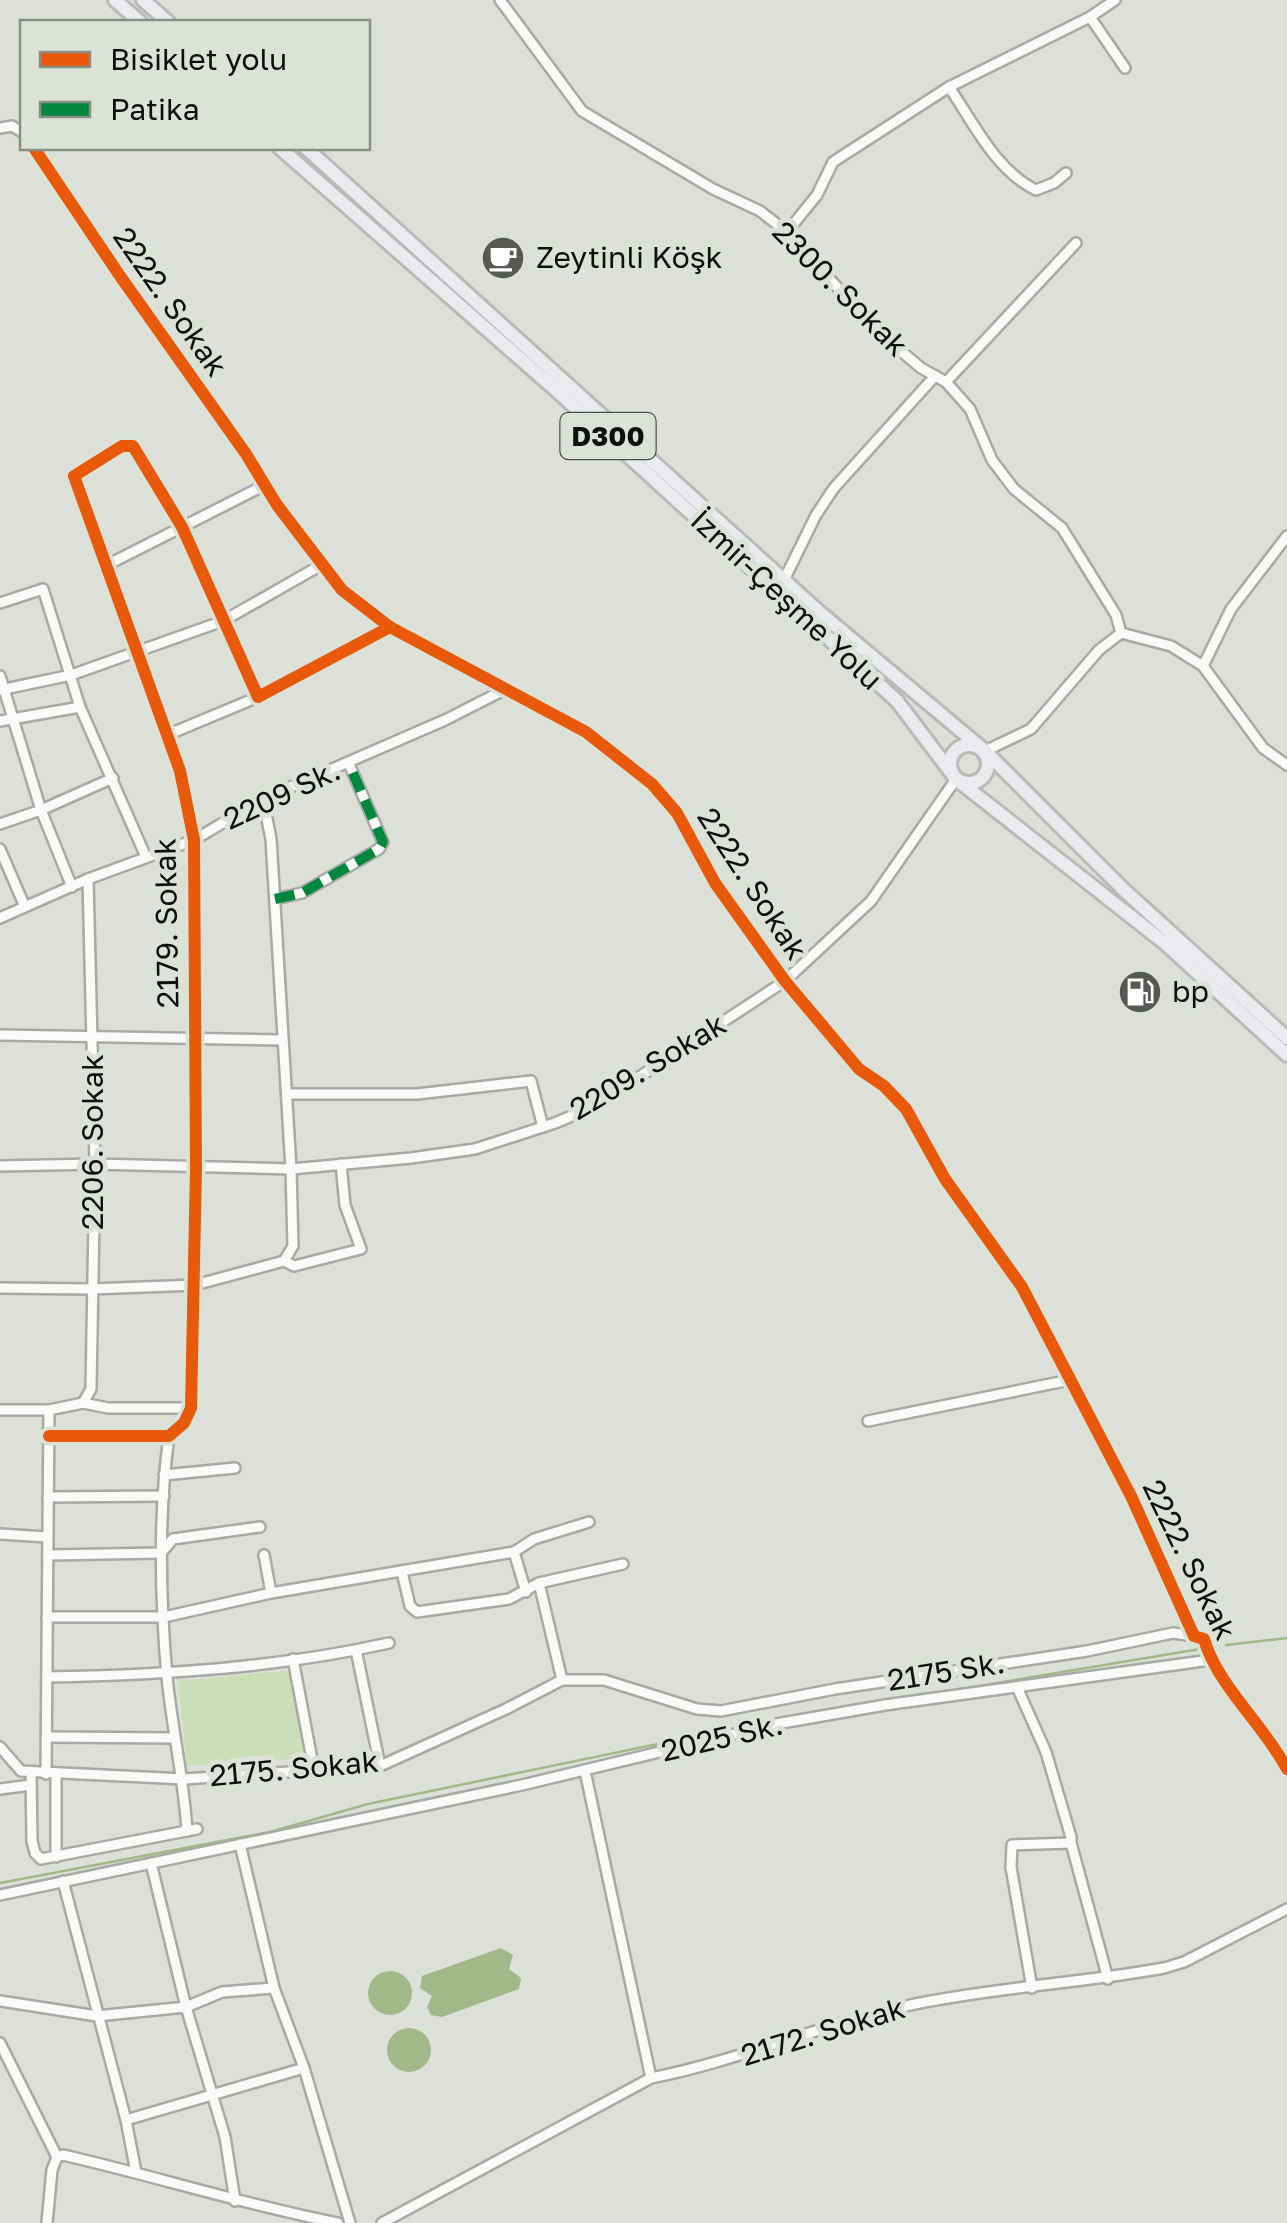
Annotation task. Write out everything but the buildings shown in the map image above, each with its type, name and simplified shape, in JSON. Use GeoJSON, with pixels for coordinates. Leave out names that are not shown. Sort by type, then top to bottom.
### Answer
{"type":"FeatureCollection","features":[{"type":"Feature","properties":{"kind":"highway"},"geometry":{"type":"LineString","coordinates":[[115,0],[138,20]]}},
{"type":"Feature","properties":{"kind":"highway"},"geometry":{"type":"LineString","coordinates":[[143,0],[166,20]]}},
{"type":"Feature","properties":{"kind":"highway","name":"İzmir-Çeşme Yolu"},"geometry":{"type":"LineString","coordinates":[[282,150],[556,390],[897,702],[956,779],[1166,944],[1287,1055]]}},
{"type":"Feature","properties":{"kind":"highway","name":"İzmir-Çeşme Yolu"},"geometry":{"type":"LineString","coordinates":[[308,150],[784,580],[986,752],[1125,890],[1287,1038]]}},
{"type":"Feature","properties":{"kind":"highway"},"geometry":{"type":"LineString","coordinates":[[976,746],[986,752],[988,768],[982,778],[970,784],[956,779],[950,765],[958,749],[976,746]]}},
{"type":"Feature","properties":{"kind":"street","name":"2300. Sokak"},"geometry":{"type":"LineString","coordinates":[[500,0],[582,111],[760,211],[787,232],[875,329],[921,368],[946,382],[970,409],[992,460],[1014,489],[1062,528],[1116,615],[1121,633]]}},
{"type":"Feature","properties":{"kind":"street"},"geometry":{"type":"LineString","coordinates":[[787,232],[817,195],[833,162],[949,87],[1090,17],[1115,0]]}},
{"type":"Feature","properties":{"kind":"street"},"geometry":{"type":"LineString","coordinates":[[1090,17],[1125,68]]}},
{"type":"Feature","properties":{"kind":"street"},"geometry":{"type":"LineString","coordinates":[[949,87],[1006,171],[1020,182],[1036,190],[1066,173]]}},
{"type":"Feature","properties":{"kind":"street","name":"2222. Sokak"},"geometry":{"type":"LineString","coordinates":[[35,150],[265,485],[342,590],[390,627],[586,732],[652,784],[677,812],[715,883],[785,981],[859,1069],[884,1086],[906,1110],[946,1179],[1022,1287],[1124,1482],[1194,1636],[1204,1638],[1210,1660],[1274,1744],[1287,1769]]}},
{"type":"Feature","properties":{"kind":"street"},"geometry":{"type":"LineString","coordinates":[[946,382],[1076,244]]}},
{"type":"Feature","properties":{"kind":"street"},"geometry":{"type":"LineString","coordinates":[[784,580],[834,488],[935,376]]}},
{"type":"Feature","properties":{"kind":"street","name":"2179. Sokak"},"geometry":{"type":"LineString","coordinates":[[182,528],[133,446],[122,446],[74,476],[180,771],[194,840],[196,1168],[191,1408]]}},
{"type":"Feature","properties":{"kind":"street"},"geometry":{"type":"LineString","coordinates":[[107,565],[265,485]]}},
{"type":"Feature","properties":{"kind":"street"},"geometry":{"type":"LineString","coordinates":[[182,528],[258,696]]}},
{"type":"Feature","properties":{"kind":"street"},"geometry":{"type":"LineString","coordinates":[[1203,666],[1231,609],[1287,536]]}},
{"type":"Feature","properties":{"kind":"street"},"geometry":{"type":"LineString","coordinates":[[2,690],[70,675],[224,621],[323,564]]}},
{"type":"Feature","properties":{"kind":"street"},"geometry":{"type":"LineString","coordinates":[[0,603],[43,589],[80,707],[146,857]]}},
{"type":"Feature","properties":{"kind":"street"},"geometry":{"type":"LineString","coordinates":[[168,735],[258,696],[390,627]]}},
{"type":"Feature","properties":{"kind":"street"},"geometry":{"type":"LineString","coordinates":[[986,752],[1031,729],[1099,650],[1121,633],[1172,646],[1203,666],[1263,748],[1287,764]]}},
{"type":"Feature","properties":{"kind":"street"},"geometry":{"type":"LineString","coordinates":[[0,676],[6,720],[72,887]]}},
{"type":"Feature","properties":{"kind":"street","name":"2209 Sk."},"geometry":{"type":"LineString","coordinates":[[0,918],[88,879],[194,840],[263,799],[349,764],[506,689]]}},
{"type":"Feature","properties":{"kind":"street"},"geometry":{"type":"LineString","coordinates":[[6,720],[80,707]]}},
{"type":"Feature","properties":{"kind":"street"},"geometry":{"type":"LineString","coordinates":[[275,899],[302,893],[379,849],[382,842],[349,764]]}},
{"type":"Feature","properties":{"kind":"street"},"geometry":{"type":"LineString","coordinates":[[0,824],[113,778]]}},
{"type":"Feature","properties":{"kind":"street","name":"2209. Sokak"},"geometry":{"type":"LineString","coordinates":[[0,1166],[291,1169],[341,1164],[475,1149],[596,1106],[785,981],[871,901],[956,779]]}},
{"type":"Feature","properties":{"kind":"street"},"geometry":{"type":"LineString","coordinates":[[263,799],[271,839],[291,1169],[293,1246],[284,1262]]}},
{"type":"Feature","properties":{"kind":"street"},"geometry":{"type":"LineString","coordinates":[[0,849],[25,908]]}},
{"type":"Feature","properties":{"kind":"street","name":"2206. Sokak"},"geometry":{"type":"LineString","coordinates":[[83,1403],[91,1389],[96,1164],[88,879]]}},
{"type":"Feature","properties":{"kind":"street"},"geometry":{"type":"LineString","coordinates":[[0,1035],[282,1040]]}},
{"type":"Feature","properties":{"kind":"street"},"geometry":{"type":"LineString","coordinates":[[287,1094],[418,1094],[531,1081],[542,1127]]}},
{"type":"Feature","properties":{"kind":"street"},"geometry":{"type":"LineString","coordinates":[[0,1288],[195,1285],[284,1262],[294,1266],[361,1250],[345,1205],[341,1164]]}},
{"type":"Feature","properties":{"kind":"street"},"geometry":{"type":"LineString","coordinates":[[868,1421],[1070,1380]]}},
{"type":"Feature","properties":{"kind":"street"},"geometry":{"type":"LineString","coordinates":[[0,1410],[49,1410],[83,1403],[108,1408],[191,1408],[184,1423],[169,1436],[49,1436]]}},
{"type":"Feature","properties":{"kind":"street"},"geometry":{"type":"LineString","coordinates":[[49,1410],[47,1677],[56,1857]]}},
{"type":"Feature","properties":{"kind":"street"},"geometry":{"type":"LineString","coordinates":[[0,1747],[21,1770],[30,1772],[34,1852],[41,1858],[192,1830],[174,1738],[167,1674],[160,1554],[169,1436]]}},
{"type":"Feature","properties":{"kind":"street"},"geometry":{"type":"LineString","coordinates":[[164,1475],[235,1468]]}},
{"type":"Feature","properties":{"kind":"street"},"geometry":{"type":"LineString","coordinates":[[48,1497],[164,1496]]}},
{"type":"Feature","properties":{"kind":"street"},"geometry":{"type":"LineString","coordinates":[[48,1618],[164,1617],[271,1593],[514,1552],[534,1539],[590,1522]]}},
{"type":"Feature","properties":{"kind":"street"},"geometry":{"type":"LineString","coordinates":[[48,1554],[160,1554],[173,1539],[260,1528]]}},
{"type":"Feature","properties":{"kind":"street"},"geometry":{"type":"LineString","coordinates":[[0,1534],[46,1538]]}},
{"type":"Feature","properties":{"kind":"street"},"geometry":{"type":"LineString","coordinates":[[514,1552],[526,1592]]}},
{"type":"Feature","properties":{"kind":"street"},"geometry":{"type":"LineString","coordinates":[[264,1555],[271,1593]]}},
{"type":"Feature","properties":{"kind":"street"},"geometry":{"type":"LineString","coordinates":[[402,1572],[410,1606],[417,1612],[509,1599],[539,1583],[623,1564]]}},
{"type":"Feature","properties":{"kind":"street"},"geometry":{"type":"LineString","coordinates":[[539,1583],[562,1680]]}},
{"type":"Feature","properties":{"kind":"street","name":"2175 Sk."},"geometry":{"type":"LineString","coordinates":[[562,1680],[604,1680],[697,1710],[721,1711],[834,1689],[1087,1651],[1173,1633],[1194,1636]]}},
{"type":"Feature","properties":{"kind":"street"},"geometry":{"type":"LineString","coordinates":[[47,1677],[167,1674],[390,1643]]}},
{"type":"Feature","properties":{"kind":"street"},"geometry":{"type":"LineString","coordinates":[[356,1650],[380,1766]]}},
{"type":"Feature","properties":{"kind":"street"},"geometry":{"type":"LineString","coordinates":[[293,1658],[314,1770]]}},
{"type":"Feature","properties":{"kind":"street","name":"2025 Sk."},"geometry":{"type":"LineString","coordinates":[[0,1895],[585,1770],[776,1724],[1210,1660]]}},
{"type":"Feature","properties":{"kind":"street","name":"2175. Sokak"},"geometry":{"type":"LineString","coordinates":[[30,1772],[184,1779],[380,1766],[562,1680]]}},
{"type":"Feature","properties":{"kind":"street"},"geometry":{"type":"LineString","coordinates":[[1017,1687],[1046,1752],[1108,1979]]}},
{"type":"Feature","properties":{"kind":"street"},"geometry":{"type":"LineString","coordinates":[[48,1736],[174,1738]]}},
{"type":"Feature","properties":{"kind":"street"},"geometry":{"type":"LineString","coordinates":[[585,1770],[651,2078]]}},
{"type":"Feature","properties":{"kind":"street"},"geometry":{"type":"LineString","coordinates":[[0,1789],[31,1785]]}},
{"type":"Feature","properties":{"kind":"street"},"geometry":{"type":"LineString","coordinates":[[1032,1988],[1011,1867],[1012,1845],[1071,1843]]}},
{"type":"Feature","properties":{"kind":"street"},"geometry":{"type":"LineString","coordinates":[[240,1844],[274,1988],[304,2068],[350,2223]]}},
{"type":"Feature","properties":{"kind":"street"},"geometry":{"type":"LineString","coordinates":[[151,1863],[186,2007],[224,2137],[235,2201]]}},
{"type":"Feature","properties":{"kind":"street"},"geometry":{"type":"LineString","coordinates":[[64,1881],[136,2172]]}},
{"type":"Feature","properties":{"kind":"street","name":"2172. Sokak"},"geometry":{"type":"LineString","coordinates":[[382,2223],[651,2078],[712,2064],[829,2025],[919,2003],[1108,1979],[1184,1962],[1287,1909]]}},
{"type":"Feature","properties":{"kind":"street"},"geometry":{"type":"LineString","coordinates":[[0,2001],[97,2016],[186,2007],[222,1992],[274,1988]]}},
{"type":"Feature","properties":{"kind":"street"},"geometry":{"type":"LineString","coordinates":[[0,2042],[5,2065],[60,2156],[338,2223]]}},
{"type":"Feature","properties":{"kind":"street"},"geometry":{"type":"LineString","coordinates":[[126,2120],[304,2068]]}},
{"type":"Feature","properties":{"kind":"street"},"geometry":{"type":"LineString","coordinates":[[47,2223],[52,2170],[60,2156]]}},
{"type":"Feature","properties":{"kind":"shaded area"},"geometry":{"type":"Polygon","coordinates":[[[293,1670],[308,1758],[187,1766],[178,1681],[293,1670]]]}},
{"type":"Feature","properties":{"kind":"shaded area"},"geometry":{"type":"Polygon","coordinates":[[[501,1948],[513,1955],[509,1969],[521,1978],[519,1989],[442,2017],[431,2015],[427,2007],[432,1996],[420,1988],[422,1976],[501,1948]]]}},
{"type":"Feature","properties":{"kind":"shaded area"},"geometry":{"type":"Polygon","coordinates":[[[390,1971],[405,1978],[412,1993],[405,2008],[390,2015],[375,2008],[368,1993],[375,1978],[390,1971]]]}},
{"type":"Feature","properties":{"kind":"shaded area"},"geometry":{"type":"Polygon","coordinates":[[[409,2028],[424,2035],[431,2050],[424,2065],[409,2072],[394,2065],[387,2050],[394,2035],[409,2028]]]}},
{"type":"Feature","properties":{"kind":"waterway"},"geometry":{"type":"LineString","coordinates":[[1226,1645],[1287,1638]]}},
{"type":"Feature","properties":{"kind":"waterway"},"geometry":{"type":"LineString","coordinates":[[787,1718],[1200,1649]]}},
{"type":"Feature","properties":{"kind":"waterway"},"geometry":{"type":"LineString","coordinates":[[0,1883],[270,1832],[368,1804],[774,1720]]}},
{"type":"Feature","properties":{"kind":"marked path"},"geometry":{"type":"LineString","coordinates":[[275,899],[302,893],[379,849],[383,842],[349,764]]}},
{"type":"Feature","properties":{"kind":"cycle path"},"geometry":{"type":"LineString","coordinates":[[35,150],[246,454],[277,505],[342,590],[390,627],[586,732],[652,784],[677,813],[715,883],[785,981],[859,1069],[884,1086],[906,1109],[945,1179],[1022,1287],[1132,1498],[1194,1636],[1204,1639],[1219,1673],[1287,1769]]}},
{"type":"Feature","properties":{"kind":"cycle path"},"geometry":{"type":"LineString","coordinates":[[49,1436],[169,1436],[184,1423],[191,1408],[196,1168],[194,840],[180,771],[74,476],[122,446],[133,446],[182,527],[258,697],[390,627]]}},
{"type":"Feature","properties":{"kind":"place","name":"Zeytinli Köşk"},"geometry":{"type":"Point","coordinates":[503,258]}},
{"type":"Feature","properties":{"kind":"place","name":"bp"},"geometry":{"type":"Point","coordinates":[1140,992]}}]}
